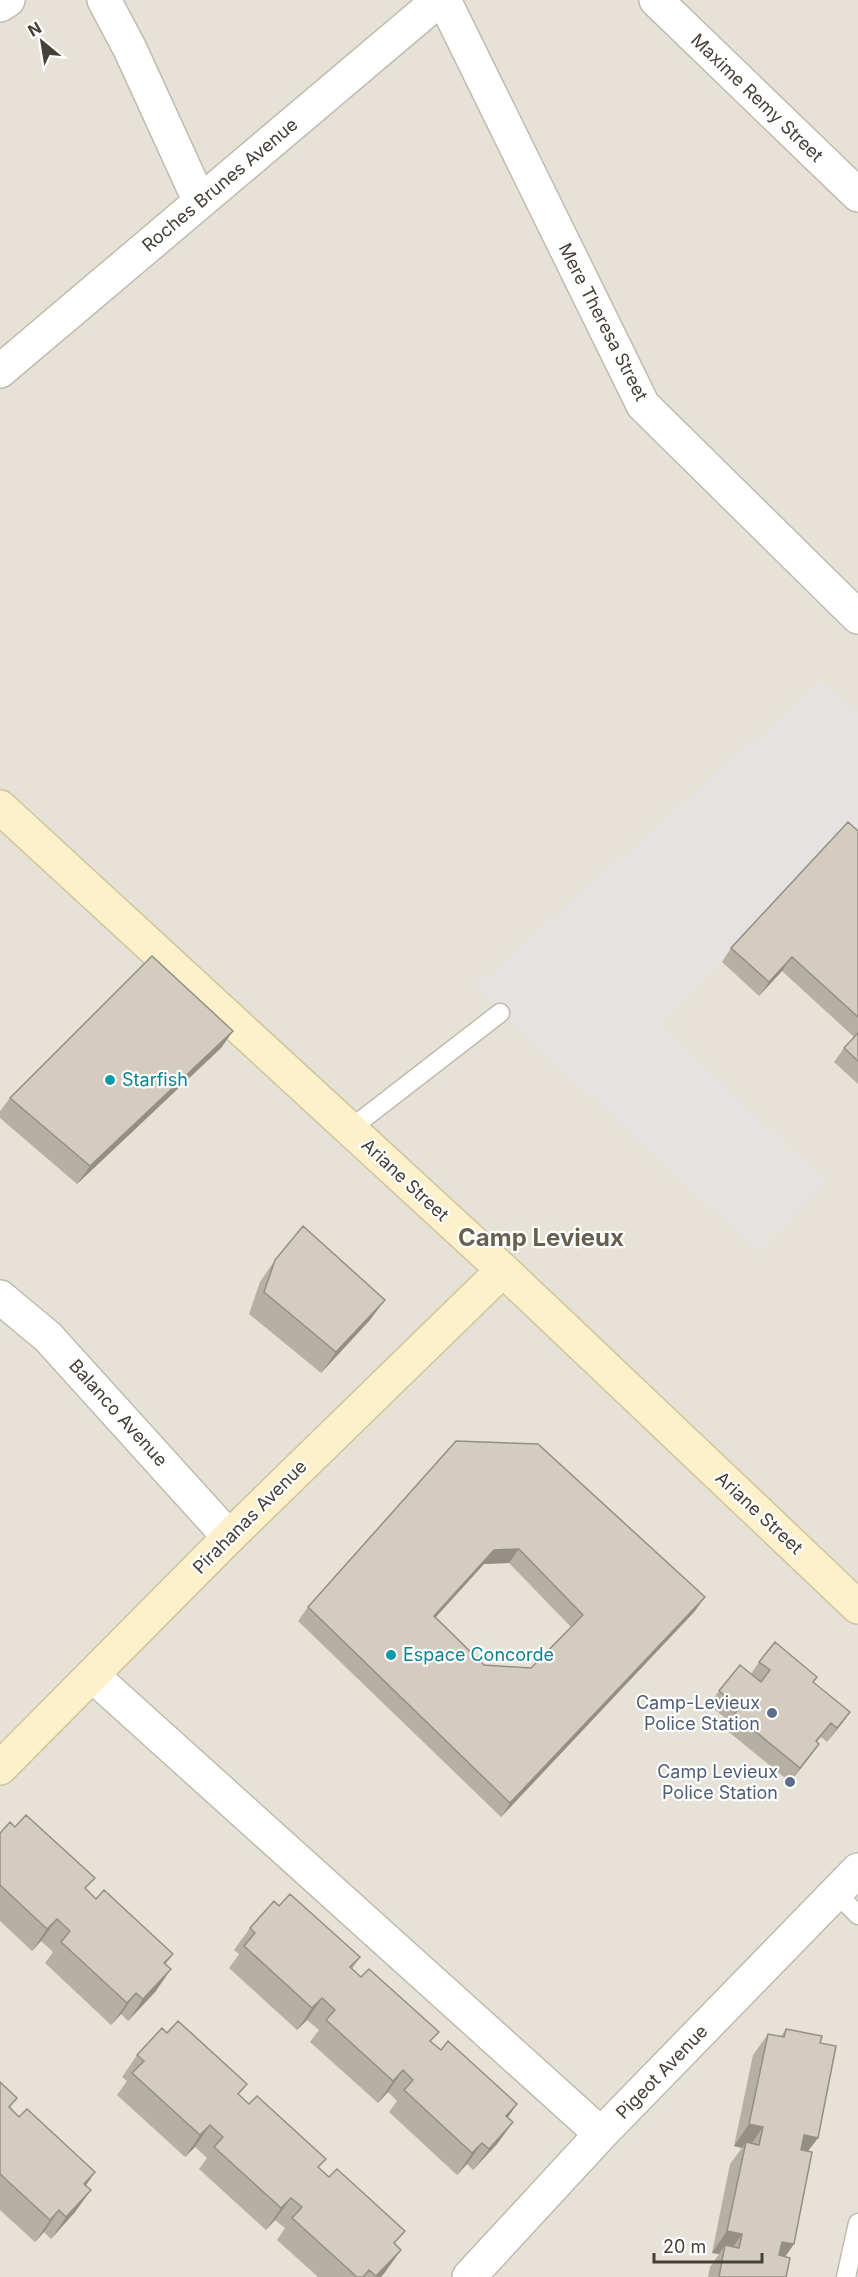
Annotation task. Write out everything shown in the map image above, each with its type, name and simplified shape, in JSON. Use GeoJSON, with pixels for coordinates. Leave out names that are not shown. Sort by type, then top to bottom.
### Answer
{"type":"FeatureCollection","features":[{"type":"Feature","properties":{"kind":"street"},"geometry":{"type":"LineString","coordinates":[[0,5],[8,0]]}},
{"type":"Feature","properties":{"kind":"street"},"geometry":{"type":"LineString","coordinates":[[104,0],[130,49],[200,202]]}},
{"type":"Feature","properties":{"kind":"street","name":"Roches Brunes Avenue"},"geometry":{"type":"LineString","coordinates":[[0,371],[439,0]]}},
{"type":"Feature","properties":{"kind":"street","name":"Mere Theresa Street"},"geometry":{"type":"LineString","coordinates":[[444,0],[643,405],[858,617]]}},
{"type":"Feature","properties":{"kind":"street","name":"Maxime Remy Street"},"geometry":{"type":"LineString","coordinates":[[656,0],[858,195]]}},
{"type":"Feature","properties":{"kind":"street","name":"Ariane Street"},"geometry":{"type":"LineString","coordinates":[[0,807],[503,1270],[858,1607]]}},
{"type":"Feature","properties":{"kind":"street","name":"Pirahanas Avenue"},"geometry":{"type":"LineString","coordinates":[[0,1768],[229,1537],[503,1270]]}},
{"type":"Feature","properties":{"kind":"street","name":"Balanco Avenue"},"geometry":{"type":"LineString","coordinates":[[0,1297],[48,1337],[229,1537]]}},
{"type":"Feature","properties":{"kind":"street"},"geometry":{"type":"LineString","coordinates":[[93,1676],[601,2134]]}},
{"type":"Feature","properties":{"kind":"street","name":"Pigeot Avenue"},"geometry":{"type":"LineString","coordinates":[[469,2277],[601,2134],[847,1904],[858,1870]]}},
{"type":"Feature","properties":{"kind":"lane"},"geometry":{"type":"LineString","coordinates":[[350,1129],[500,1012]]}},
{"type":"Feature","properties":{"kind":"lane"},"geometry":{"type":"LineString","coordinates":[[846,2277],[858,2223]]}},
{"type":"Feature","properties":{"kind":"shaded area"},"geometry":{"type":"Polygon","coordinates":[[[0,0],[858,0],[858,2277],[0,2277],[0,0]]]}},
{"type":"Feature","properties":{"kind":"shaded area"},"geometry":{"type":"Polygon","coordinates":[[[822,680],[858,713],[858,854],[838,836],[661,1025],[827,1182],[758,1253],[473,987],[822,680]]]}},
{"type":"Feature","properties":{"kind":"building"},"geometry":{"type":"Polygon","coordinates":[[[848,822],[858,831],[858,1017],[792,957],[769,982],[731,948],[848,822]]]}},
{"type":"Feature","properties":{"kind":"building","name":"Starfish"},"geometry":{"type":"Polygon","coordinates":[[[152,956],[233,1031],[90,1166],[10,1098],[152,956]]]}},
{"type":"Feature","properties":{"kind":"building"},"geometry":{"type":"Polygon","coordinates":[[[858,1033],[858,1061],[844,1048],[858,1033]]]}},
{"type":"Feature","properties":{"kind":"building"},"geometry":{"type":"Polygon","coordinates":[[[303,1226],[385,1300],[336,1352],[264,1292],[275,1260],[303,1226]]]}},
{"type":"Feature","properties":{"kind":"building","name":"Espace Concorde"},"geometry":{"type":"Polygon","coordinates":[[[456,1441],[538,1444],[705,1597],[510,1803],[308,1607],[456,1441]],[[519,1549],[494,1550],[434,1616],[484,1665],[531,1668],[583,1615],[519,1549]]]}},
{"type":"Feature","properties":{"kind":"building","name":"Camp-Levieux Police Station"},"geometry":{"type":"Polygon","coordinates":[[[775,1642],[817,1677],[813,1682],[850,1712],[837,1728],[831,1723],[816,1741],[819,1744],[800,1768],[734,1714],[740,1708],[719,1691],[740,1665],[761,1682],[770,1670],[759,1662],[775,1642]]]}},
{"type":"Feature","properties":{"kind":"building"},"geometry":{"type":"Polygon","coordinates":[[[26,1815],[95,1878],[85,1888],[96,1899],[104,1890],[173,1954],[164,1963],[171,1969],[143,1999],[136,1993],[127,2003],[61,1942],[70,1931],[57,1919],[47,1929],[0,1885],[0,1833],[10,1822],[15,1827],[26,1815]]]}},
{"type":"Feature","properties":{"kind":"building"},"geometry":{"type":"Polygon","coordinates":[[[290,1894],[360,1957],[350,1967],[361,1977],[369,1969],[439,2032],[430,2041],[441,2050],[448,2041],[517,2104],[506,2116],[513,2122],[489,2149],[482,2143],[472,2153],[404,2090],[413,2080],[403,2070],[393,2081],[326,2020],[335,2010],[322,1998],[312,2008],[244,1946],[255,1933],[250,1928],[274,1901],[279,1906],[290,1894]]]}},
{"type":"Feature","properties":{"kind":"building"},"geometry":{"type":"Polygon","coordinates":[[[178,2021],[247,2084],[238,2094],[249,2104],[257,2096],[326,2159],[318,2167],[329,2177],[337,2169],[405,2231],[394,2243],[401,2250],[376,2276],[369,2270],[363,2277],[357,2277],[292,2218],[302,2207],[291,2198],[281,2208],[214,2147],[223,2137],[210,2125],[200,2135],[132,2073],[144,2061],[137,2055],[162,2028],[167,2033],[178,2021]]]}},
{"type":"Feature","properties":{"kind":"building"},"geometry":{"type":"Polygon","coordinates":[[[786,2029],[822,2036],[820,2043],[836,2046],[818,2138],[804,2135],[801,2150],[812,2152],[794,2244],[782,2242],[779,2255],[790,2258],[786,2277],[719,2277],[725,2245],[739,2248],[742,2234],[727,2231],[746,2142],[759,2145],[763,2127],[749,2124],[768,2034],[784,2037],[786,2029]]]}},
{"type":"Feature","properties":{"kind":"building"},"geometry":{"type":"Polygon","coordinates":[[[0,2082],[17,2098],[9,2107],[19,2117],[27,2109],[95,2172],[84,2184],[91,2190],[66,2217],[59,2210],[50,2220],[0,2174],[0,2082]]]}},
{"type":"Feature","properties":{"kind":"place","name":"Starfish"},"geometry":{"type":"Point","coordinates":[110,1080]}},
{"type":"Feature","properties":{"kind":"place","name":"Espace Concorde"},"geometry":{"type":"Point","coordinates":[391,1655]}},
{"type":"Feature","properties":{"kind":"place","name":"Camp-Levieux Police Station"},"geometry":{"type":"Point","coordinates":[772,1713]}},
{"type":"Feature","properties":{"kind":"place","name":"Camp Levieux Police Station"},"geometry":{"type":"Point","coordinates":[790,1782]}},
{"type":"Feature","properties":{"kind":"district","name":"Camp Levieux"},"geometry":{"type":"Point","coordinates":[541,1238]}}]}
